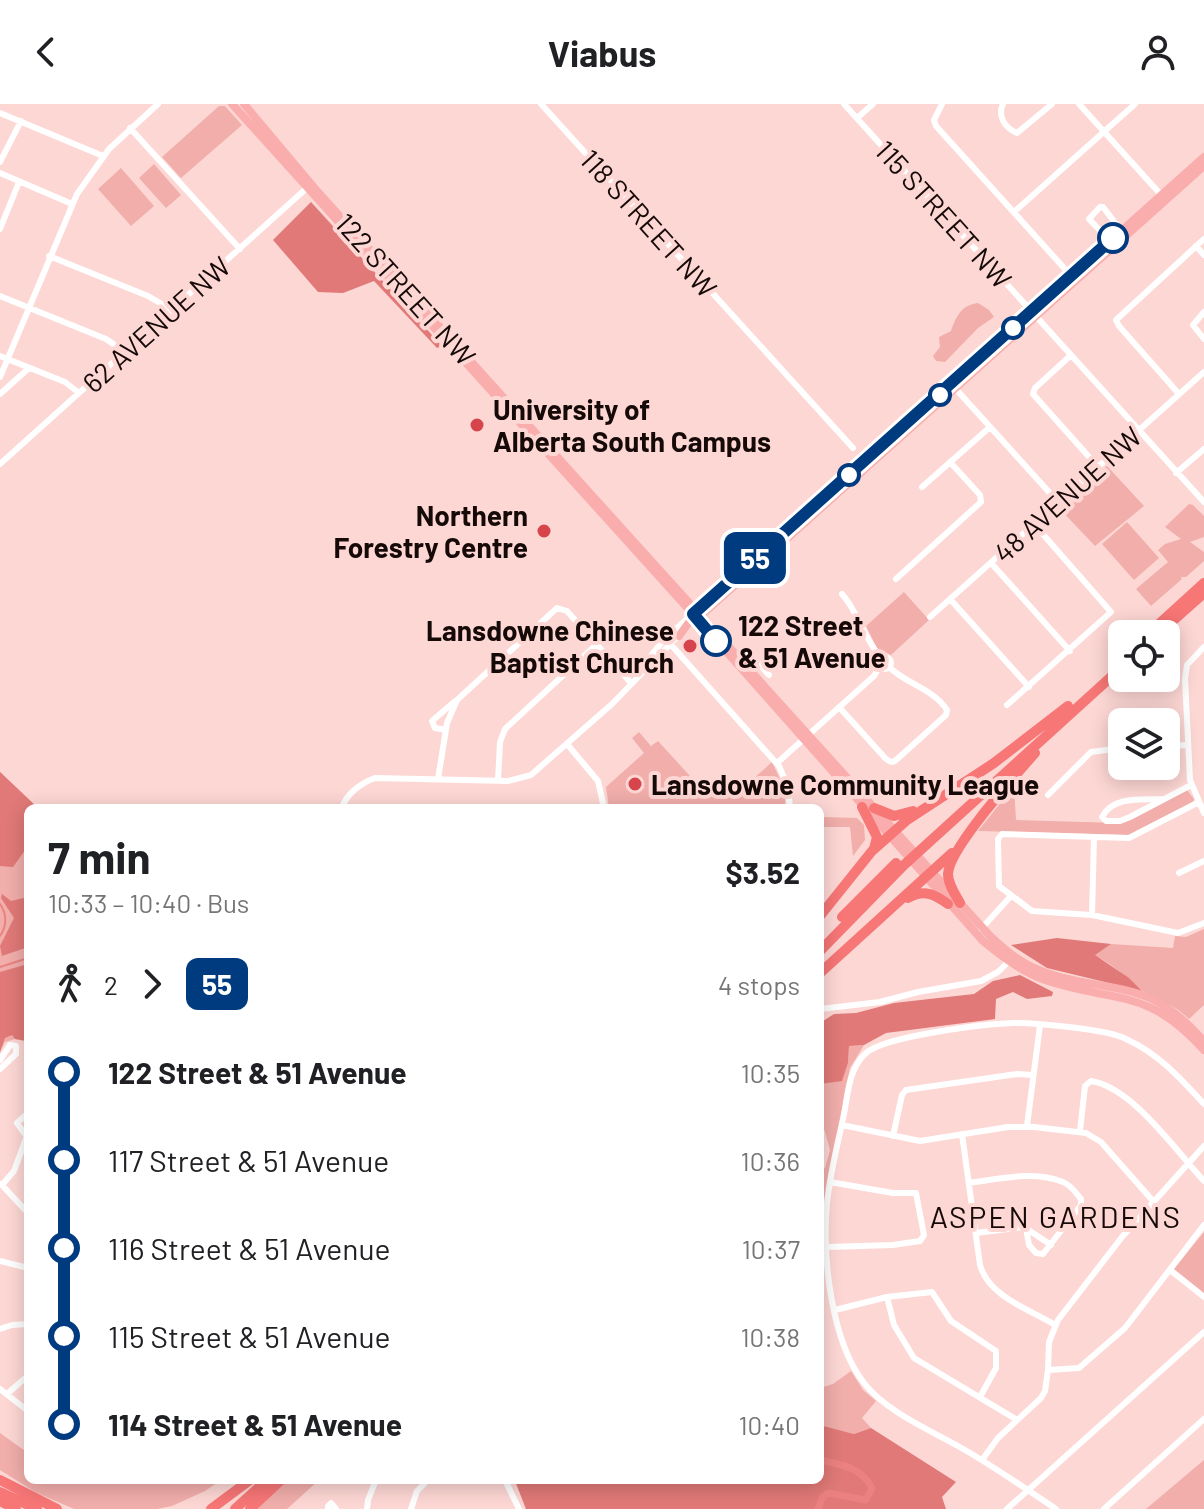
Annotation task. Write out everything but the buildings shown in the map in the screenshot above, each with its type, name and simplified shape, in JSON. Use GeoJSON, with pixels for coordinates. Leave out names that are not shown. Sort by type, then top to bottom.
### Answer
{"type":"FeatureCollection","features":[{"type":"Feature","properties":{"kind":"highway"},"geometry":{"type":"LineString","coordinates":[[1163,620],[1204,583]]}},
{"type":"Feature","properties":{"kind":"highway"},"geometry":{"type":"LineString","coordinates":[[1174,620],[1204,593]]}},
{"type":"Feature","properties":{"kind":"highway"},"geometry":{"type":"LineString","coordinates":[[824,947],[904,865],[1108,671]]}},
{"type":"Feature","properties":{"kind":"highway"},"geometry":{"type":"LineString","coordinates":[[824,938],[900,859],[1108,678]]}},
{"type":"Feature","properties":{"kind":"highway"},"geometry":{"type":"LineString","coordinates":[[868,807],[898,816],[925,806],[994,763],[1071,708]]}},
{"type":"Feature","properties":{"kind":"highway"},"geometry":{"type":"LineString","coordinates":[[954,903],[948,878],[949,868],[972,830],[1003,789],[1071,708]]}},
{"type":"Feature","properties":{"kind":"highway"},"geometry":{"type":"LineString","coordinates":[[872,851],[895,837],[925,806]]}},
{"type":"Feature","properties":{"kind":"highway"},"geometry":{"type":"LineString","coordinates":[[824,911],[872,851],[877,837],[868,807]]}},
{"type":"Feature","properties":{"kind":"highway"},"geometry":{"type":"LineString","coordinates":[[881,919],[925,871],[972,830]]}},
{"type":"Feature","properties":{"kind":"highway"},"geometry":{"type":"LineString","coordinates":[[824,969],[911,896],[934,894],[954,903]]}},
{"type":"Feature","properties":{"kind":"highway"},"geometry":{"type":"LineString","coordinates":[[1,1484],[37,1509]]}},
{"type":"Feature","properties":{"kind":"highway"},"geometry":{"type":"LineString","coordinates":[[1,1484],[57,1509]]}},
{"type":"Feature","properties":{"kind":"highway"},"geometry":{"type":"LineString","coordinates":[[211,1509],[245,1484]]}},
{"type":"Feature","properties":{"kind":"highway"},"geometry":{"type":"LineString","coordinates":[[235,1509],[263,1484]]}},
{"type":"Feature","properties":{"kind":"highway"},"geometry":{"type":"LineString","coordinates":[[243,1509],[273,1484]]}},
{"type":"Feature","properties":{"kind":"highway"},"geometry":{"type":"LineString","coordinates":[[250,1509],[274,1484]]}},
{"type":"Feature","properties":{"kind":"highway"},"geometry":{"type":"LineString","coordinates":[[0,1501],[16,1509]]}},
{"type":"Feature","properties":{"kind":"main road","name":"122 STREET NW"},"geometry":{"type":"LineString","coordinates":[[232,104],[685,597],[697,615],[712,628],[806,737]]}},
{"type":"Feature","properties":{"kind":"main road","name":"122 STREET NW"},"geometry":{"type":"LineString","coordinates":[[245,106],[310,186],[925,871],[979,931],[1011,959]]}},
{"type":"Feature","properties":{"kind":"main road"},"geometry":{"type":"LineString","coordinates":[[697,615],[714,604],[1073,278],[1202,166]]}},
{"type":"Feature","properties":{"kind":"main road"},"geometry":{"type":"LineString","coordinates":[[679,636],[728,582],[954,386]]}},
{"type":"Feature","properties":{"kind":"main road"},"geometry":{"type":"LineString","coordinates":[[697,615],[728,582]]}},
{"type":"Feature","properties":{"kind":"main road"},"geometry":{"type":"LineString","coordinates":[[685,597],[702,598],[717,593]]}},
{"type":"Feature","properties":{"kind":"main road"},"geometry":{"type":"LineString","coordinates":[[712,628],[714,604]]}},
{"type":"Feature","properties":{"kind":"main road"},"geometry":{"type":"LineString","coordinates":[[1011,959],[1045,973],[1118,988],[1154,1000],[1182,1018],[1204,1041]]}},
{"type":"Feature","properties":{"kind":"main road"},"geometry":{"type":"LineString","coordinates":[[1011,959],[1043,979],[1150,1006],[1179,1024],[1204,1050]]}},
{"type":"Feature","properties":{"kind":"street"},"geometry":{"type":"LineString","coordinates":[[0,377],[4,357],[72,204],[103,156],[158,104]]}},
{"type":"Feature","properties":{"kind":"street","name":"118 STREET NW"},"geometry":{"type":"LineString","coordinates":[[541,104],[853,448]]}},
{"type":"Feature","properties":{"kind":"street","name":"115 STREET NW"},"geometry":{"type":"LineString","coordinates":[[844,104],[1204,502]]}},
{"type":"Feature","properties":{"kind":"street"},"geometry":{"type":"LineString","coordinates":[[857,118],[873,104]]}},
{"type":"Feature","properties":{"kind":"street"},"geometry":{"type":"LineString","coordinates":[[942,104],[934,122],[1073,278]]}},
{"type":"Feature","properties":{"kind":"street"},"geometry":{"type":"LineString","coordinates":[[1003,104],[1000,114],[1017,133],[1052,104]]}},
{"type":"Feature","properties":{"kind":"street"},"geometry":{"type":"LineString","coordinates":[[1079,104],[1163,198]]}},
{"type":"Feature","properties":{"kind":"street"},"geometry":{"type":"LineString","coordinates":[[1014,212],[1135,104]]}},
{"type":"Feature","properties":{"kind":"street"},"geometry":{"type":"LineString","coordinates":[[0,113],[103,156]]}},
{"type":"Feature","properties":{"kind":"street"},"geometry":{"type":"LineString","coordinates":[[0,162],[21,121]]}},
{"type":"Feature","properties":{"kind":"street"},"geometry":{"type":"LineString","coordinates":[[130,128],[240,249]]}},
{"type":"Feature","properties":{"kind":"street"},"geometry":{"type":"LineString","coordinates":[[0,173],[72,204]]}},
{"type":"Feature","properties":{"kind":"street"},"geometry":{"type":"LineString","coordinates":[[0,229],[19,182]]}},
{"type":"Feature","properties":{"kind":"street","name":"62 AVENUE NW"},"geometry":{"type":"LineString","coordinates":[[0,464],[310,186]]}},
{"type":"Feature","properties":{"kind":"street"},"geometry":{"type":"LineString","coordinates":[[1112,243],[1089,219],[1100,207],[1123,234]]}},
{"type":"Feature","properties":{"kind":"street"},"geometry":{"type":"LineString","coordinates":[[1179,394],[1116,320],[1204,239]]}},
{"type":"Feature","properties":{"kind":"street"},"geometry":{"type":"LineString","coordinates":[[1196,246],[1204,255]]}},
{"type":"Feature","properties":{"kind":"street"},"geometry":{"type":"LineString","coordinates":[[49,256],[148,296],[172,310]]}},
{"type":"Feature","properties":{"kind":"street"},"geometry":{"type":"LineString","coordinates":[[0,296],[106,339],[125,352]]}},
{"type":"Feature","properties":{"kind":"street"},"geometry":{"type":"LineString","coordinates":[[1204,312],[1193,325],[1204,339]]}},
{"type":"Feature","properties":{"kind":"street"},"geometry":{"type":"LineString","coordinates":[[1070,356],[1033,392],[1098,467]]}},
{"type":"Feature","properties":{"kind":"street"},"geometry":{"type":"LineString","coordinates":[[4,357],[65,382],[79,393]]}},
{"type":"Feature","properties":{"kind":"street"},"geometry":{"type":"LineString","coordinates":[[0,394],[29,368]]}},
{"type":"Feature","properties":{"kind":"street","name":"48 AVENUE NW"},"geometry":{"type":"LineString","coordinates":[[930,617],[1204,372]]}},
{"type":"Feature","properties":{"kind":"street"},"geometry":{"type":"LineString","coordinates":[[954,386],[1058,502]]}},
{"type":"Feature","properties":{"kind":"street"},"geometry":{"type":"LineString","coordinates":[[922,487],[990,427]]}},
{"type":"Feature","properties":{"kind":"street"},"geometry":{"type":"LineString","coordinates":[[1176,473],[1204,449]]}},
{"type":"Feature","properties":{"kind":"street"},"geometry":{"type":"LineString","coordinates":[[896,579],[982,500],[950,462]]}},
{"type":"Feature","properties":{"kind":"street"},"geometry":{"type":"LineString","coordinates":[[1007,705],[1111,612],[1034,524]]}},
{"type":"Feature","properties":{"kind":"street"},"geometry":{"type":"LineString","coordinates":[[991,563],[1070,651]]}},
{"type":"Feature","properties":{"kind":"street"},"geometry":{"type":"LineString","coordinates":[[839,707],[891,762],[947,712],[930,691],[908,682],[881,662],[854,610],[842,594]]}},
{"type":"Feature","properties":{"kind":"street"},"geometry":{"type":"LineString","coordinates":[[950,599],[1029,687]]}},
{"type":"Feature","properties":{"kind":"street"},"geometry":{"type":"LineString","coordinates":[[446,730],[435,728],[432,721],[560,607],[631,683]]}},
{"type":"Feature","properties":{"kind":"street"},"geometry":{"type":"LineString","coordinates":[[344,804],[369,781],[379,778],[498,781],[525,777],[540,769],[697,615]]}},
{"type":"Feature","properties":{"kind":"street"},"geometry":{"type":"LineString","coordinates":[[668,641],[679,636]]}},
{"type":"Feature","properties":{"kind":"street"},"geometry":{"type":"LineString","coordinates":[[668,641],[777,763],[787,782],[790,804]]}},
{"type":"Feature","properties":{"kind":"street"},"geometry":{"type":"LineString","coordinates":[[498,781],[500,742],[505,729],[597,644]]}},
{"type":"Feature","properties":{"kind":"street"},"geometry":{"type":"LineString","coordinates":[[1204,647],[1187,665],[1185,679],[1191,785],[1204,813]]}},
{"type":"Feature","properties":{"kind":"street"},"geometry":{"type":"LineString","coordinates":[[749,653],[769,675]]}},
{"type":"Feature","properties":{"kind":"street"},"geometry":{"type":"LineString","coordinates":[[777,763],[874,676],[881,662]]}},
{"type":"Feature","properties":{"kind":"street"},"geometry":{"type":"LineString","coordinates":[[438,779],[446,730],[457,700]]}},
{"type":"Feature","properties":{"kind":"street"},"geometry":{"type":"LineString","coordinates":[[567,744],[598,781],[603,804]]}},
{"type":"Feature","properties":{"kind":"street"},"geometry":{"type":"LineString","coordinates":[[1180,745],[1188,745]]}},
{"type":"Feature","properties":{"kind":"street"},"geometry":{"type":"LineString","coordinates":[[1048,795],[1091,752],[1108,750]]}},
{"type":"Feature","properties":{"kind":"street"},"geometry":{"type":"LineString","coordinates":[[1164,799],[1121,801],[1110,806],[1102,817],[1106,821],[1124,820],[1191,785]]}},
{"type":"Feature","properties":{"kind":"street"},"geometry":{"type":"LineString","coordinates":[[1199,802],[1129,838],[1002,834],[998,839],[997,879],[999,886],[1032,911],[1092,915],[1178,933],[1204,923]]}},
{"type":"Feature","properties":{"kind":"street"},"geometry":{"type":"LineString","coordinates":[[1092,915],[1094,837]]}},
{"type":"Feature","properties":{"kind":"street"},"geometry":{"type":"LineString","coordinates":[[1179,873],[1204,861]]}},
{"type":"Feature","properties":{"kind":"street"},"geometry":{"type":"LineString","coordinates":[[979,931],[1011,896]]}},
{"type":"Feature","properties":{"kind":"street"},"geometry":{"type":"LineString","coordinates":[[824,1009],[880,1002],[981,981],[1011,959]]}},
{"type":"Feature","properties":{"kind":"street"},"geometry":{"type":"LineString","coordinates":[[1056,1509],[982,1460],[897,1410],[871,1390],[848,1357],[835,1310],[827,1247],[827,1210],[852,1074],[868,1051],[887,1041],[1012,1023],[1040,1025],[1106,1033],[1128,1039],[1165,1062],[1204,1104]]}},
{"type":"Feature","properties":{"kind":"street"},"geometry":{"type":"LineString","coordinates":[[1027,1126],[1040,1025]]}},
{"type":"Feature","properties":{"kind":"street"},"geometry":{"type":"LineString","coordinates":[[0,1060],[10,1045],[16,1046],[16,1054],[0,1069]]}},
{"type":"Feature","properties":{"kind":"street"},"geometry":{"type":"LineString","coordinates":[[893,1136],[904,1091],[1020,1073],[1033,1075]]}},
{"type":"Feature","properties":{"kind":"street"},"geometry":{"type":"LineString","coordinates":[[1080,1131],[1087,1084],[1100,1082],[1125,1095],[1204,1181]]}},
{"type":"Feature","properties":{"kind":"street"},"geometry":{"type":"LineString","coordinates":[[24,1117],[17,1123],[24,1131]]}},
{"type":"Feature","properties":{"kind":"street"},"geometry":{"type":"LineString","coordinates":[[842,1125],[920,1141],[1027,1126],[1080,1131],[1098,1139],[1153,1201]]}},
{"type":"Feature","properties":{"kind":"street"},"geometry":{"type":"LineString","coordinates":[[962,1134],[983,1274],[995,1289],[1055,1325]]}},
{"type":"Feature","properties":{"kind":"street"},"geometry":{"type":"LineString","coordinates":[[24,1143],[14,1171],[1,1184],[24,1209]]}},
{"type":"Feature","properties":{"kind":"street"},"geometry":{"type":"LineString","coordinates":[[982,1460],[998,1438],[1045,1391],[1048,1346],[1055,1325],[1122,1237],[1204,1146]]}},
{"type":"Feature","properties":{"kind":"street"},"geometry":{"type":"LineString","coordinates":[[969,1183],[1017,1177],[1059,1180],[1069,1186],[1081,1201],[1043,1254],[1036,1253],[1030,1247],[1026,1228]]}},
{"type":"Feature","properties":{"kind":"street"},"geometry":{"type":"LineString","coordinates":[[827,1247],[898,1244],[923,1238],[916,1193],[893,1193],[830,1182]]}},
{"type":"Feature","properties":{"kind":"street"},"geometry":{"type":"LineString","coordinates":[[1048,1370],[1072,1370],[1085,1364],[1130,1323],[1204,1225]]}},
{"type":"Feature","properties":{"kind":"street"},"geometry":{"type":"LineString","coordinates":[[976,1233],[1026,1228],[1051,1245]]}},
{"type":"Feature","properties":{"kind":"street"},"geometry":{"type":"LineString","coordinates":[[0,1261],[24,1267]]}},
{"type":"Feature","properties":{"kind":"street"},"geometry":{"type":"LineString","coordinates":[[1170,1270],[1204,1297]]}},
{"type":"Feature","properties":{"kind":"street"},"geometry":{"type":"LineString","coordinates":[[835,1310],[887,1297],[928,1291],[934,1293],[951,1321],[996,1351],[996,1368],[980,1397]]}},
{"type":"Feature","properties":{"kind":"street"},"geometry":{"type":"LineString","coordinates":[[887,1297],[894,1325],[914,1358],[1017,1420]]}},
{"type":"Feature","properties":{"kind":"street"},"geometry":{"type":"LineString","coordinates":[[4,1328],[24,1325]]}},
{"type":"Feature","properties":{"kind":"street"},"geometry":{"type":"LineString","coordinates":[[1007,1509],[1204,1332]]}},
{"type":"Feature","properties":{"kind":"street"},"geometry":{"type":"LineString","coordinates":[[7,1394],[24,1379]]}},
{"type":"Feature","properties":{"kind":"street"},"geometry":{"type":"LineString","coordinates":[[0,1389],[24,1408]]}},
{"type":"Feature","properties":{"kind":"street"},"geometry":{"type":"LineString","coordinates":[[1104,1509],[1204,1419]]}},
{"type":"Feature","properties":{"kind":"street"},"geometry":{"type":"LineString","coordinates":[[367,1509],[374,1484]]}},
{"type":"Feature","properties":{"kind":"street"},"geometry":{"type":"LineString","coordinates":[[411,1509],[417,1491],[424,1484]]}},
{"type":"Feature","properties":{"kind":"street"},"geometry":{"type":"LineString","coordinates":[[507,1484],[519,1509]]}},
{"type":"Feature","properties":{"kind":"street"},"geometry":{"type":"LineString","coordinates":[[328,1509],[331,1503],[336,1509]]}},
{"type":"Feature","properties":{"kind":"shaded area"},"geometry":{"type":"Polygon","coordinates":[[[219,106],[225,106],[242,125],[181,178],[162,157],[219,106]]]}},
{"type":"Feature","properties":{"kind":"shaded area"},"geometry":{"type":"Polygon","coordinates":[[[154,164],[181,195],[166,208],[139,178],[154,164]]]}},
{"type":"Feature","properties":{"kind":"shaded area"},"geometry":{"type":"Polygon","coordinates":[[[121,168],[154,206],[131,226],[98,189],[121,168]]]}},
{"type":"Feature","properties":{"kind":"shaded area"},"geometry":{"type":"Polygon","coordinates":[[[311,202],[442,346],[437,348],[374,281],[343,293],[318,292],[273,240],[311,202]]]}},
{"type":"Feature","properties":{"kind":"shaded area"},"geometry":{"type":"Polygon","coordinates":[[[978,303],[994,317],[978,328],[945,362],[936,361],[933,356],[940,347],[939,337],[951,331],[963,309],[978,303]]]}},
{"type":"Feature","properties":{"kind":"shaded area"},"geometry":{"type":"Polygon","coordinates":[[[1107,466],[1144,506],[1095,546],[1059,508],[1107,466]]]}},
{"type":"Feature","properties":{"kind":"shaded area"},"geometry":{"type":"Polygon","coordinates":[[[1189,504],[1204,516],[1204,537],[1190,542],[1204,552],[1204,561],[1186,577],[1181,577],[1151,606],[1136,589],[1168,562],[1158,550],[1181,539],[1165,527],[1189,504]]]}},
{"type":"Feature","properties":{"kind":"shaded area"},"geometry":{"type":"Polygon","coordinates":[[[1127,522],[1159,558],[1134,580],[1102,544],[1127,522]]]}},
{"type":"Feature","properties":{"kind":"shaded area"},"geometry":{"type":"Polygon","coordinates":[[[904,592],[929,620],[891,655],[877,648],[866,626],[904,592]]]}},
{"type":"Feature","properties":{"kind":"shaded area"},"geometry":{"type":"Polygon","coordinates":[[[639,732],[651,746],[658,741],[700,787],[744,787],[772,762],[785,790],[785,804],[608,804],[606,787],[644,753],[632,738],[639,732]]]}},
{"type":"Feature","properties":{"kind":"shaded area"},"geometry":{"type":"Polygon","coordinates":[[[0,772],[34,804],[24,804],[24,1041],[15,1039],[5,1042],[0,1052],[0,772]]]}},
{"type":"Feature","properties":{"kind":"shaded area"},"geometry":{"type":"Polygon","coordinates":[[[0,772],[34,804],[24,804],[24,852],[13,867],[0,866],[0,772]]]}},
{"type":"Feature","properties":{"kind":"shaded area"},"geometry":{"type":"Polygon","coordinates":[[[1014,786],[1016,820],[1117,823],[1187,790],[1194,799],[1129,835],[978,831],[1014,786]]]}},
{"type":"Feature","properties":{"kind":"shaded area"},"geometry":{"type":"Polygon","coordinates":[[[824,817],[857,818],[864,825],[865,840],[853,856],[850,827],[824,827],[824,817]]]}},
{"type":"Feature","properties":{"kind":"shaded area"},"geometry":{"type":"Polygon","coordinates":[[[2,894],[11,901],[24,898],[24,948],[2,956],[0,946],[14,918],[1,898],[2,894]]]}},
{"type":"Feature","properties":{"kind":"shaded area"},"geometry":{"type":"Polygon","coordinates":[[[1204,929],[1204,1005],[1189,1019],[1140,989],[1113,966],[1094,955],[1111,944],[1173,948],[1175,936],[1186,937],[1204,929]]]}},
{"type":"Feature","properties":{"kind":"shaded area"},"geometry":{"type":"Polygon","coordinates":[[[1057,938],[1111,944],[1095,955],[1129,978],[1142,991],[1047,968],[1011,945],[1057,938]]]}},
{"type":"Feature","properties":{"kind":"shaded area"},"geometry":{"type":"Polygon","coordinates":[[[24,965],[24,1040],[15,1039],[12,1035],[5,1038],[0,1052],[0,972],[24,965]]]}},
{"type":"Feature","properties":{"kind":"shaded area"},"geometry":{"type":"Polygon","coordinates":[[[1020,975],[1053,992],[1052,996],[1027,999],[1013,992],[996,999],[995,1019],[886,1033],[864,1045],[849,1046],[842,1081],[824,1083],[824,1020],[834,1014],[856,1013],[894,1003],[974,994],[993,981],[1020,975]]]}},
{"type":"Feature","properties":{"kind":"shaded area"},"geometry":{"type":"Polygon","coordinates":[[[864,1045],[850,1068],[824,1203],[824,1168],[830,1150],[824,1128],[824,1083],[842,1080],[848,1063],[849,1046],[864,1045]]]}},
{"type":"Feature","properties":{"kind":"shaded area"},"geometry":{"type":"Polygon","coordinates":[[[1204,1232],[1204,1293],[1174,1269],[1204,1232]]]}},
{"type":"Feature","properties":{"kind":"shaded area"},"geometry":{"type":"Polygon","coordinates":[[[851,1371],[863,1390],[876,1401],[862,1418],[871,1428],[854,1434],[824,1426],[824,1387],[851,1371]]]}},
{"type":"Feature","properties":{"kind":"shaded area"},"geometry":{"type":"Polygon","coordinates":[[[824,1426],[854,1434],[871,1428],[956,1482],[942,1497],[946,1509],[526,1509],[516,1484],[824,1484],[824,1426]]]}},
{"type":"Feature","properties":{"kind":"shaded area"},"geometry":{"type":"Polygon","coordinates":[[[0,1433],[24,1450],[24,1484],[215,1484],[172,1506],[157,1509],[74,1509],[35,1492],[0,1470],[0,1433]]]}},
{"type":"Feature","properties":{"kind":"shaded area"},"geometry":{"type":"Polygon","coordinates":[[[1204,1460],[1204,1509],[1146,1509],[1204,1460]]]}},
{"type":"Feature","properties":{"kind":"shaded area"},"geometry":{"type":"Polygon","coordinates":[[[282,1484],[315,1484],[287,1509],[255,1509],[282,1484]]]}},
{"type":"Feature","properties":{"kind":"waterway"},"geometry":{"type":"LineString","coordinates":[[0,904],[5,920],[0,936]]}},
{"type":"Feature","properties":{"kind":"waterway"},"geometry":{"type":"LineString","coordinates":[[0,967],[24,959]]}},
{"type":"Feature","properties":{"kind":"waterway"},"geometry":{"type":"LineString","coordinates":[[818,1509],[822,1498],[828,1493],[866,1500],[872,1488],[857,1471],[824,1461]]}},
{"type":"Feature","properties":{"kind":"bus line","name":"55"},"geometry":{"type":"LineString","coordinates":[[716,641],[693,614],[1113,238]]}},
{"type":"Feature","properties":{"kind":"place","name":"University of Alberta South Campus"},"geometry":{"type":"Point","coordinates":[477,425]}},
{"type":"Feature","properties":{"kind":"place","name":"Northern Forestry Centre"},"geometry":{"type":"Point","coordinates":[544,531]}},
{"type":"Feature","properties":{"kind":"place","name":"122 Street & 51 Avenue"},"geometry":{"type":"Point","coordinates":[716,641]}},
{"type":"Feature","properties":{"kind":"place","name":"Lansdowne Chinese Baptist Church"},"geometry":{"type":"Point","coordinates":[690,646]}},
{"type":"Feature","properties":{"kind":"place","name":"Lansdowne Community League"},"geometry":{"type":"Point","coordinates":[635,784]}},
{"type":"Feature","properties":{"kind":"district","name":"ASPEN GARDENS"},"geometry":{"type":"Point","coordinates":[1056,1216]}}]}
